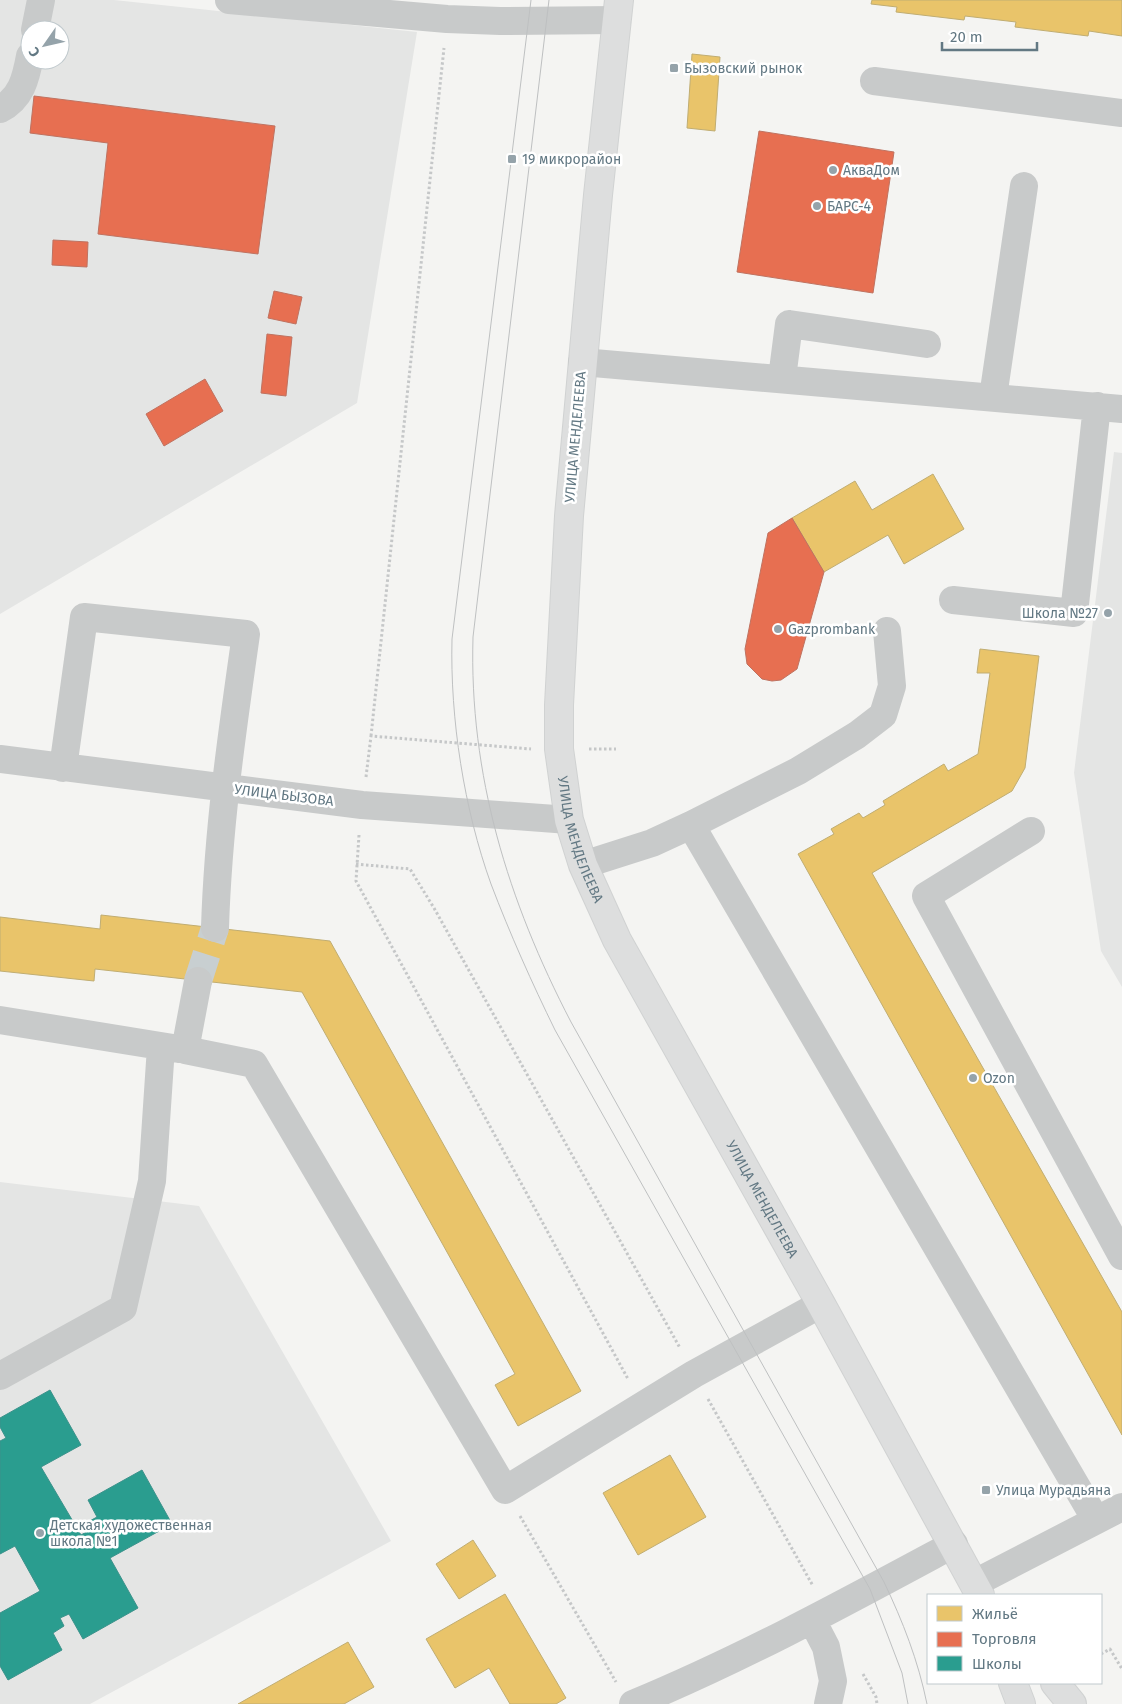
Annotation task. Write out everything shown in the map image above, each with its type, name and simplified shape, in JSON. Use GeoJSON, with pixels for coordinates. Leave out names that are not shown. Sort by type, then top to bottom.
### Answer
{"type":"FeatureCollection","features":[{"type":"Feature","properties":{"kind":"main road","name":"УЛИЦА МЕНДЕЛЕЕВА"},"geometry":{"type":"LineString","coordinates":[[618,10],[582,362],[568,526],[559,705],[560,749],[569,820],[583,865],[617,940],[980,1591]]}},
{"type":"Feature","properties":{"kind":"main road"},"geometry":{"type":"LineString","coordinates":[[1013,1684],[1022,1704]]}},
{"type":"Feature","properties":{"kind":"main road"},"geometry":{"type":"LineString","coordinates":[[1056,1684],[1072,1704]]}},
{"type":"Feature","properties":{"kind":"street"},"geometry":{"type":"LineString","coordinates":[[37,20],[41,0]]}},
{"type":"Feature","properties":{"kind":"street"},"geometry":{"type":"LineString","coordinates":[[229,0],[324,4],[447,19],[500,22],[618,10]]}},
{"type":"Feature","properties":{"kind":"street"},"geometry":{"type":"LineString","coordinates":[[0,110],[9,105],[25,83],[27,70]]}},
{"type":"Feature","properties":{"kind":"street"},"geometry":{"type":"LineString","coordinates":[[874,81],[1122,113]]}},
{"type":"Feature","properties":{"kind":"street"},"geometry":{"type":"LineString","coordinates":[[993,397],[1024,186]]}},
{"type":"Feature","properties":{"kind":"street"},"geometry":{"type":"LineString","coordinates":[[782,378],[789,324],[927,344]]}},
{"type":"Feature","properties":{"kind":"street"},"geometry":{"type":"LineString","coordinates":[[582,362],[1110,408],[1074,613],[953,600]]}},
{"type":"Feature","properties":{"kind":"street"},"geometry":{"type":"LineString","coordinates":[[63,768],[84,617],[246,634],[224,788],[217,868],[215,928]]}},
{"type":"Feature","properties":{"kind":"street"},"geometry":{"type":"LineString","coordinates":[[583,865],[652,843],[691,825],[798,771],[858,735],[883,715],[892,686],[887,631]]}},
{"type":"Feature","properties":{"kind":"street","name":"УЛИЦА БЫЗОВА"},"geometry":{"type":"LineString","coordinates":[[0,759],[362,805],[569,820]]}},
{"type":"Feature","properties":{"kind":"street"},"geometry":{"type":"LineString","coordinates":[[691,825],[1096,1520]]}},
{"type":"Feature","properties":{"kind":"street"},"geometry":{"type":"LineString","coordinates":[[1032,831],[926,896],[1122,1256]]}},
{"type":"Feature","properties":{"kind":"street"},"geometry":{"type":"LineString","coordinates":[[0,1376],[123,1308],[152,1181],[173,1049],[198,981]]}},
{"type":"Feature","properties":{"kind":"street"},"geometry":{"type":"LineString","coordinates":[[0,1020],[254,1064],[505,1490],[694,1374],[821,1304]]}},
{"type":"Feature","properties":{"kind":"street"},"geometry":{"type":"LineString","coordinates":[[980,1591],[1122,1506]]}},
{"type":"Feature","properties":{"kind":"street"},"geometry":{"type":"LineString","coordinates":[[626,1695],[702,1676],[820,1616],[954,1544]]}},
{"type":"Feature","properties":{"kind":"street"},"geometry":{"type":"LineString","coordinates":[[820,1616],[833,1681],[828,1704]]}},
{"type":"Feature","properties":{"kind":"path"},"geometry":{"type":"LineString","coordinates":[[447,19],[371,736],[362,805],[356,881],[643,1406]]}},
{"type":"Feature","properties":{"kind":"path"},"geometry":{"type":"LineString","coordinates":[[371,736],[521,749],[616,749]]}},
{"type":"Feature","properties":{"kind":"path"},"geometry":{"type":"LineString","coordinates":[[356,864],[410,869],[439,917],[694,1374],[820,1616]]}},
{"type":"Feature","properties":{"kind":"path"},"geometry":{"type":"LineString","coordinates":[[505,1490],[626,1695]]}},
{"type":"Feature","properties":{"kind":"path"},"geometry":{"type":"LineString","coordinates":[[1102,1653],[1110,1649],[1122,1669]]}},
{"type":"Feature","properties":{"kind":"path"},"geometry":{"type":"LineString","coordinates":[[863,1672],[876,1697],[877,1704]]}},
{"type":"Feature","properties":{"kind":"shaded area"},"geometry":{"type":"Polygon","coordinates":[[[0,0],[114,0],[417,32],[357,403],[0,614],[0,0]]]}},
{"type":"Feature","properties":{"kind":"shaded area","name":"Школа №27"},"geometry":{"type":"Polygon","coordinates":[[[1114,452],[1122,453],[1122,987],[1101,951],[1074,773],[1114,452]]]}},
{"type":"Feature","properties":{"kind":"shaded area"},"geometry":{"type":"Polygon","coordinates":[[[0,1182],[199,1206],[391,1541],[90,1704],[0,1704],[0,1182]]]}},
{"type":"Feature","properties":{"kind":"building: Жильё"},"geometry":{"type":"Polygon","coordinates":[[[872,0],[1122,0],[1122,36],[1089,31],[1088,36],[1015,27],[1016,22],[965,16],[964,20],[896,12],[897,7],[871,4],[872,0]]]}},
{"type":"Feature","properties":{"kind":"building: Жильё"},"geometry":{"type":"Polygon","coordinates":[[[692,54],[720,57],[715,131],[687,128],[692,54]]]}},
{"type":"Feature","properties":{"kind":"building: Жильё"},"geometry":{"type":"Polygon","coordinates":[[[933,474],[964,529],[904,564],[888,535],[824,572],[792,518],[855,481],[872,510],[933,474]]]}},
{"type":"Feature","properties":{"kind":"building: Жильё"},"geometry":{"type":"Polygon","coordinates":[[[980,649],[1039,656],[1025,768],[1012,791],[872,873],[1122,1312],[1122,1435],[798,854],[834,834],[831,829],[859,813],[863,818],[885,805],[883,801],[944,764],[948,771],[978,754],[990,673],[977,673],[980,649]]]}},
{"type":"Feature","properties":{"kind":"building: Жильё"},"geometry":{"type":"Polygon","coordinates":[[[101,915],[330,941],[581,1391],[518,1426],[495,1385],[515,1374],[302,992],[95,969],[94,981],[0,971],[0,917],[100,929],[101,915]]]}},
{"type":"Feature","properties":{"kind":"building: Жильё"},"geometry":{"type":"Polygon","coordinates":[[[670,1455],[706,1517],[638,1555],[603,1493],[670,1455]]]}},
{"type":"Feature","properties":{"kind":"building: Жильё"},"geometry":{"type":"Polygon","coordinates":[[[473,1540],[496,1576],[459,1599],[436,1564],[473,1540]]]}},
{"type":"Feature","properties":{"kind":"building: Жильё"},"geometry":{"type":"Polygon","coordinates":[[[505,1594],[566,1698],[556,1704],[510,1704],[489,1668],[455,1688],[426,1639],[505,1594]]]}},
{"type":"Feature","properties":{"kind":"building: Жильё"},"geometry":{"type":"Polygon","coordinates":[[[348,1642],[374,1687],[344,1704],[238,1704],[348,1642]]]}},
{"type":"Feature","properties":{"kind":"building: Торговля"},"geometry":{"type":"Polygon","coordinates":[[[34,96],[275,126],[258,254],[98,234],[108,143],[30,133],[34,96]]]}},
{"type":"Feature","properties":{"kind":"building: Торговля","name":"БАРС-4"},"geometry":{"type":"Polygon","coordinates":[[[759,131],[894,152],[873,293],[737,272],[759,131]]]}},
{"type":"Feature","properties":{"kind":"building: Торговля"},"geometry":{"type":"Polygon","coordinates":[[[53,240],[88,242],[87,267],[52,265],[53,240]]]}},
{"type":"Feature","properties":{"kind":"building: Торговля"},"geometry":{"type":"Polygon","coordinates":[[[274,291],[302,297],[296,324],[268,318],[274,291]]]}},
{"type":"Feature","properties":{"kind":"building: Торговля"},"geometry":{"type":"Polygon","coordinates":[[[267,334],[292,337],[286,396],[261,393],[267,334]]]}},
{"type":"Feature","properties":{"kind":"building: Торговля"},"geometry":{"type":"Polygon","coordinates":[[[205,379],[223,411],[164,446],[146,414],[205,379]]]}},
{"type":"Feature","properties":{"kind":"building: Торговля"},"geometry":{"type":"Polygon","coordinates":[[[792,518],[824,572],[797,669],[781,680],[772,681],[762,679],[747,664],[745,649],[768,533],[792,518]]]}},
{"type":"Feature","properties":{"kind":"building: Школы","name":"Детская художественная школа №1"},"geometry":{"type":"Polygon","coordinates":[[[50,1390],[81,1445],[41,1467],[81,1535],[90,1530],[86,1523],[97,1517],[88,1500],[142,1470],[172,1524],[110,1558],[138,1608],[83,1639],[69,1614],[60,1618],[64,1626],[53,1633],[62,1650],[8,1680],[0,1666],[0,1613],[40,1591],[15,1546],[0,1554],[0,1441],[6,1438],[0,1427],[0,1418],[50,1390]]]}},
{"type":"Feature","properties":{"kind":"tunnel"},"geometry":{"type":"LineString","coordinates":[[198,981],[215,928]]}},
{"type":"Feature","properties":{"kind":"tram line"},"geometry":{"type":"LineString","coordinates":[[531,0],[452,639],[453,700],[466,795],[481,855],[491,884],[555,1030],[870,1589],[902,1673],[908,1704]]}},
{"type":"Feature","properties":{"kind":"tram line"},"geometry":{"type":"LineString","coordinates":[[549,0],[473,637],[473,688],[486,788],[497,836],[511,883],[529,930],[571,1022],[884,1582],[909,1642],[927,1704]]}},
{"type":"Feature","properties":{"kind":"place","name":"Бызовский рынок"},"geometry":{"type":"Point","coordinates":[674,68]}},
{"type":"Feature","properties":{"kind":"place","name":"19 микрорайон"},"geometry":{"type":"Point","coordinates":[512,159]}},
{"type":"Feature","properties":{"kind":"place","name":"АкваДом"},"geometry":{"type":"Point","coordinates":[833,170]}},
{"type":"Feature","properties":{"kind":"place","name":"БАРС-4"},"geometry":{"type":"Point","coordinates":[817,206]}},
{"type":"Feature","properties":{"kind":"place","name":"Школа №27"},"geometry":{"type":"Point","coordinates":[1108,613]}},
{"type":"Feature","properties":{"kind":"place","name":"Gazprombank"},"geometry":{"type":"Point","coordinates":[778,629]}},
{"type":"Feature","properties":{"kind":"place","name":"Ozon"},"geometry":{"type":"Point","coordinates":[973,1078]}},
{"type":"Feature","properties":{"kind":"place","name":"Улица Мурадьяна"},"geometry":{"type":"Point","coordinates":[986,1490]}},
{"type":"Feature","properties":{"kind":"place","name":"Детская художественная школа №1"},"geometry":{"type":"Point","coordinates":[40,1533]}}]}
